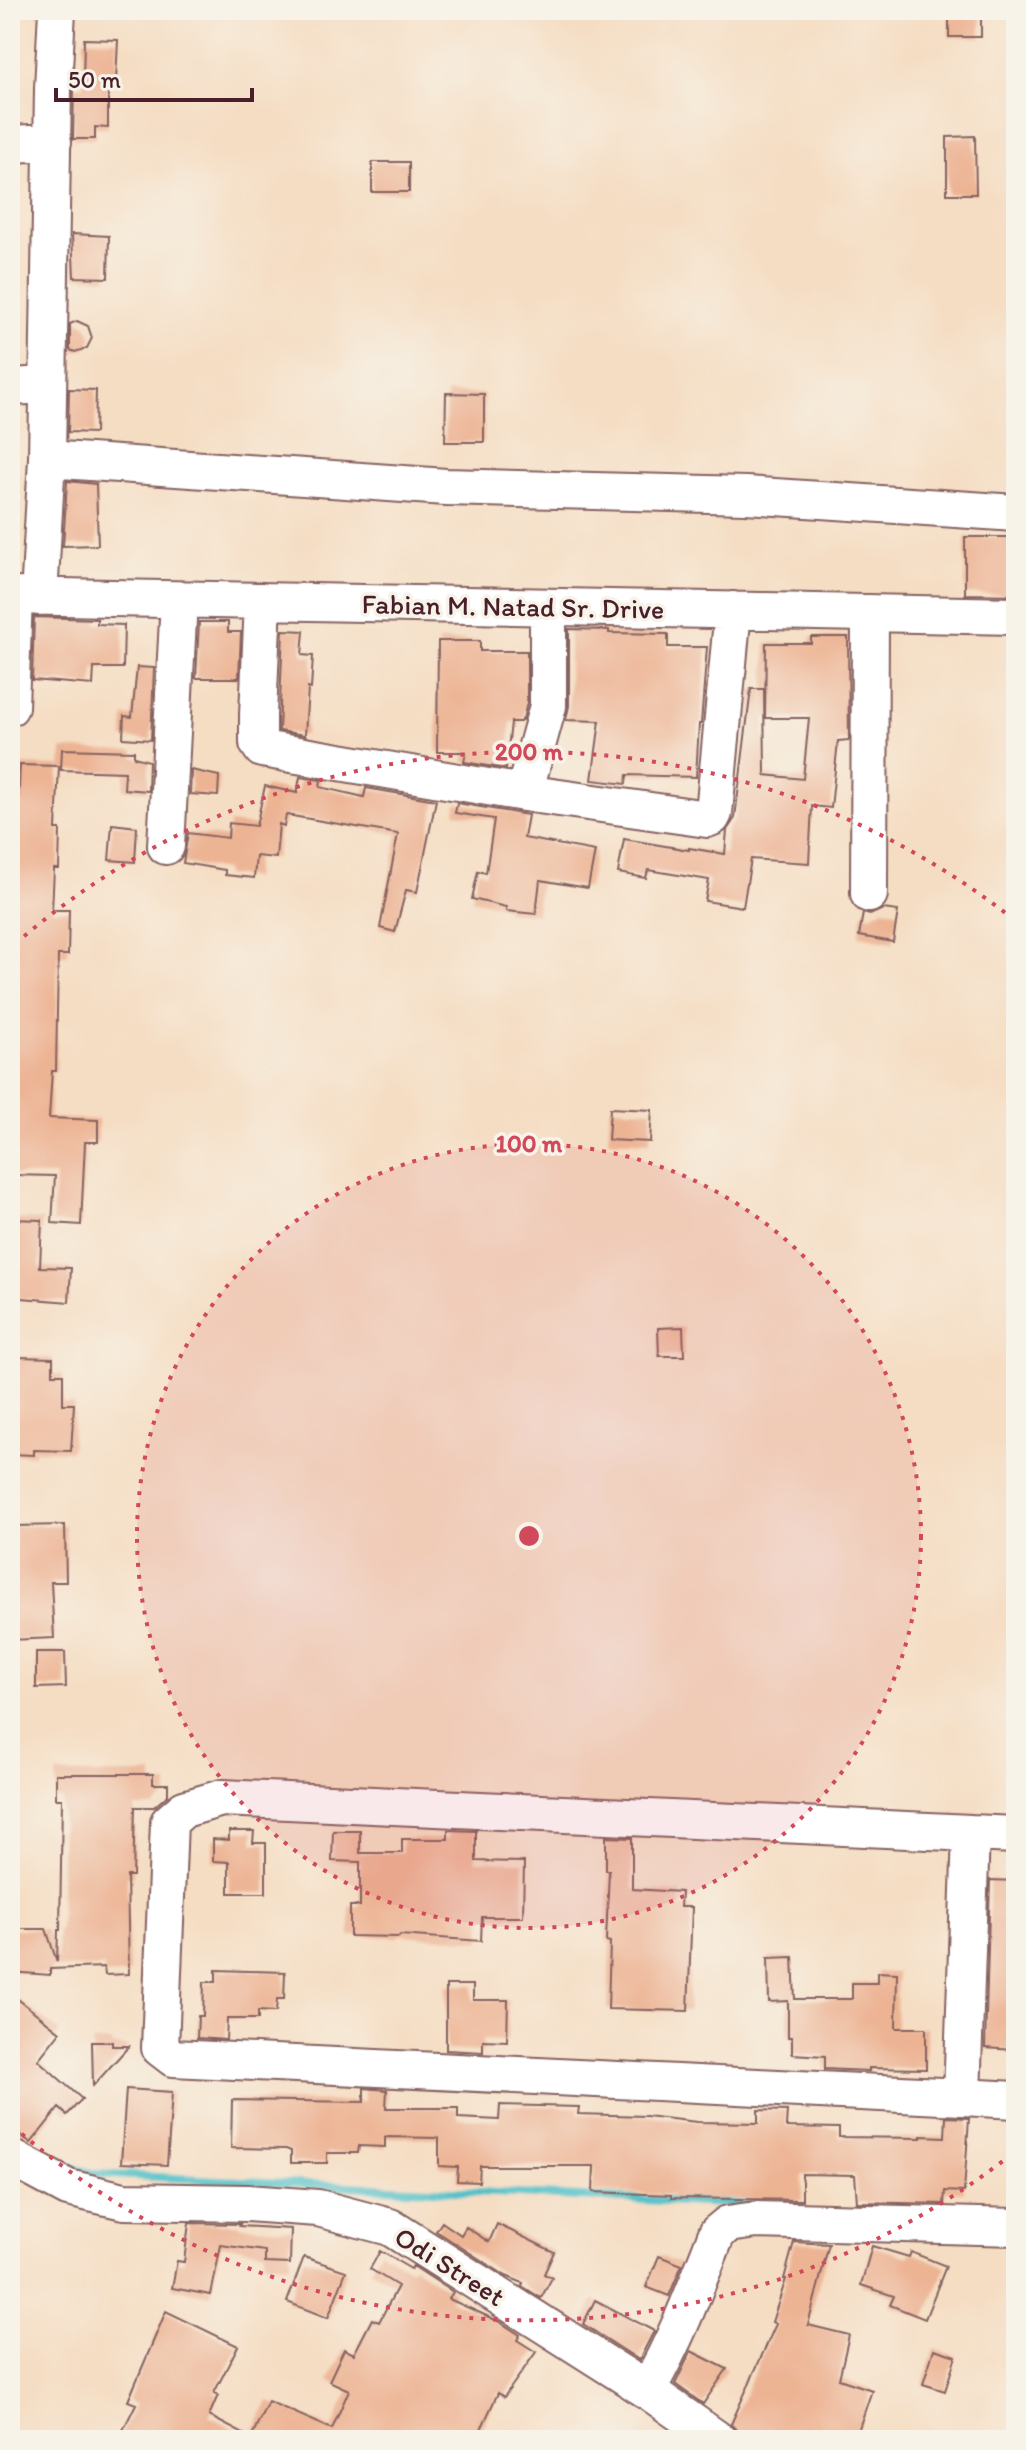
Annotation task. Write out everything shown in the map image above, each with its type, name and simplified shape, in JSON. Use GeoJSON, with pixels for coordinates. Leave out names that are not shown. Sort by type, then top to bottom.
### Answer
{"type":"FeatureCollection","features":[{"type":"Feature","properties":{"kind":"street"},"geometry":{"type":"LineString","coordinates":[[10,707],[21,596],[47,459],[57,10]]}},
{"type":"Feature","properties":{"kind":"street"},"geometry":{"type":"LineString","coordinates":[[10,144],[53,142]]}},
{"type":"Feature","properties":{"kind":"street"},"geometry":{"type":"LineString","coordinates":[[10,387],[47,385]]}},
{"type":"Feature","properties":{"kind":"street"},"geometry":{"type":"LineString","coordinates":[[47,459],[446,487],[746,495],[1016,513]]}},
{"type":"Feature","properties":{"kind":"street","name":"Fabian M. Natad Sr. Drive"},"geometry":{"type":"LineString","coordinates":[[21,596],[1016,616]]}},
{"type":"Feature","properties":{"kind":"street"},"geometry":{"type":"LineString","coordinates":[[166,846],[179,600]]}},
{"type":"Feature","properties":{"kind":"street"},"geometry":{"type":"LineString","coordinates":[[263,601],[258,715],[258,743],[262,749],[524,793],[707,819],[712,817],[733,610]]}},
{"type":"Feature","properties":{"kind":"street"},"geometry":{"type":"LineString","coordinates":[[524,793],[548,706],[548,607]]}},
{"type":"Feature","properties":{"kind":"street"},"geometry":{"type":"LineString","coordinates":[[869,894],[870,613]]}},
{"type":"Feature","properties":{"kind":"street"},"geometry":{"type":"LineString","coordinates":[[1016,1835],[222,1798],[184,1809],[169,1822],[160,2048],[173,2058],[1016,2100]]}},
{"type":"Feature","properties":{"kind":"street"},"geometry":{"type":"LineString","coordinates":[[962,2097],[971,1833]]}},
{"type":"Feature","properties":{"kind":"street","name":"Odi Street"},"geometry":{"type":"LineString","coordinates":[[10,2157],[68,2188],[124,2201],[247,2203],[318,2208],[390,2227],[647,2390],[718,2440]]}},
{"type":"Feature","properties":{"kind":"street"},"geometry":{"type":"LineString","coordinates":[[647,2390],[681,2323],[717,2233],[728,2224],[756,2220],[1016,2227]]}},
{"type":"Feature","properties":{"kind":"building"},"geometry":{"type":"Polygon","coordinates":[[[949,10],[981,10],[981,37],[949,37],[949,10]]]}},
{"type":"Feature","properties":{"kind":"building"},"geometry":{"type":"Polygon","coordinates":[[[84,39],[118,40],[116,81],[108,80],[108,128],[95,127],[95,139],[73,139],[74,86],[83,86],[84,39]]]}},
{"type":"Feature","properties":{"kind":"building"},"geometry":{"type":"Polygon","coordinates":[[[975,136],[976,194],[947,194],[947,137],[975,136]]]}},
{"type":"Feature","properties":{"kind":"building"},"geometry":{"type":"Polygon","coordinates":[[[372,162],[409,162],[409,192],[372,192],[372,162]]]}},
{"type":"Feature","properties":{"kind":"building"},"geometry":{"type":"Polygon","coordinates":[[[72,234],[109,236],[108,278],[74,277],[72,234]]]}},
{"type":"Feature","properties":{"kind":"building"},"geometry":{"type":"Polygon","coordinates":[[[77,321],[88,326],[92,338],[87,348],[75,352],[70,350],[70,324],[77,321]]]}},
{"type":"Feature","properties":{"kind":"building"},"geometry":{"type":"Polygon","coordinates":[[[69,389],[96,390],[95,433],[68,432],[69,389]]]}},
{"type":"Feature","properties":{"kind":"building"},"geometry":{"type":"Polygon","coordinates":[[[446,393],[484,394],[484,442],[445,442],[446,393]]]}},
{"type":"Feature","properties":{"kind":"building"},"geometry":{"type":"Polygon","coordinates":[[[67,481],[96,484],[98,545],[63,546],[67,481]]]}},
{"type":"Feature","properties":{"kind":"building"},"geometry":{"type":"Polygon","coordinates":[[[965,537],[1011,537],[1011,572],[1016,572],[1016,595],[965,594],[965,537]]]}},
{"type":"Feature","properties":{"kind":"building"},"geometry":{"type":"Polygon","coordinates":[[[34,617],[97,619],[97,624],[124,625],[123,668],[94,668],[93,685],[32,680],[34,617]]]}},
{"type":"Feature","properties":{"kind":"building"},"geometry":{"type":"Polygon","coordinates":[[[199,622],[228,622],[228,632],[241,632],[239,678],[196,678],[199,622]]]}},
{"type":"Feature","properties":{"kind":"building"},"geometry":{"type":"Polygon","coordinates":[[[569,629],[668,634],[668,647],[707,647],[696,777],[627,775],[626,784],[592,780],[600,721],[566,720],[569,706],[569,629]]]}},
{"type":"Feature","properties":{"kind":"building"},"geometry":{"type":"Polygon","coordinates":[[[283,630],[304,631],[302,655],[313,656],[305,735],[279,731],[283,630]]]}},
{"type":"Feature","properties":{"kind":"building"},"geometry":{"type":"Polygon","coordinates":[[[811,637],[848,637],[849,740],[838,741],[831,808],[812,806],[809,863],[751,859],[743,907],[705,901],[709,880],[648,870],[646,878],[618,873],[624,839],[725,854],[727,830],[735,818],[751,689],[764,689],[765,775],[803,779],[809,718],[765,718],[766,643],[811,643],[811,637]]]}},
{"type":"Feature","properties":{"kind":"building"},"geometry":{"type":"Polygon","coordinates":[[[438,641],[480,641],[480,651],[527,651],[527,703],[523,719],[511,722],[506,769],[464,762],[466,752],[437,752],[438,641]]]}},
{"type":"Feature","properties":{"kind":"building"},"geometry":{"type":"Polygon","coordinates":[[[137,667],[154,668],[151,740],[123,738],[124,716],[132,717],[137,667]]]}},
{"type":"Feature","properties":{"kind":"building"},"geometry":{"type":"Polygon","coordinates":[[[62,749],[134,751],[134,757],[149,761],[148,791],[124,789],[125,772],[61,770],[62,749]]]}},
{"type":"Feature","properties":{"kind":"building"},"geometry":{"type":"Polygon","coordinates":[[[20,765],[59,766],[56,829],[60,829],[59,869],[54,869],[52,910],[69,910],[68,955],[58,955],[56,1071],[52,1071],[49,1118],[98,1120],[98,1142],[85,1142],[81,1225],[52,1223],[55,1176],[10,1175],[15,1028],[10,1028],[10,827],[17,828],[20,765]]]}},
{"type":"Feature","properties":{"kind":"building"},"geometry":{"type":"Polygon","coordinates":[[[191,770],[219,776],[218,796],[190,794],[191,770]]]}},
{"type":"Feature","properties":{"kind":"building"},"geometry":{"type":"Polygon","coordinates":[[[300,777],[321,780],[320,787],[364,797],[366,788],[436,800],[417,892],[406,890],[395,932],[380,928],[398,834],[286,815],[284,826],[279,824],[276,858],[256,856],[254,878],[225,875],[225,870],[183,863],[188,833],[228,838],[229,823],[256,826],[265,786],[297,793],[300,777]]]}},
{"type":"Feature","properties":{"kind":"building"},"geometry":{"type":"Polygon","coordinates":[[[457,803],[528,815],[524,838],[595,851],[588,888],[540,880],[536,914],[506,911],[506,907],[472,899],[478,871],[486,873],[494,819],[455,813],[457,803]]]}},
{"type":"Feature","properties":{"kind":"building"},"geometry":{"type":"Polygon","coordinates":[[[112,824],[137,827],[135,862],[109,860],[112,824]]]}},
{"type":"Feature","properties":{"kind":"building"},"geometry":{"type":"Polygon","coordinates":[[[883,909],[898,911],[893,942],[859,936],[863,913],[870,915],[883,909]]]}},
{"type":"Feature","properties":{"kind":"building"},"geometry":{"type":"Polygon","coordinates":[[[610,1108],[652,1110],[650,1142],[608,1140],[610,1108]]]}},
{"type":"Feature","properties":{"kind":"building"},"geometry":{"type":"Polygon","coordinates":[[[10,1219],[42,1220],[40,1267],[71,1268],[69,1302],[10,1297],[10,1219]]]}},
{"type":"Feature","properties":{"kind":"building"},"geometry":{"type":"Polygon","coordinates":[[[683,1327],[684,1356],[659,1356],[658,1328],[683,1327]]]}},
{"type":"Feature","properties":{"kind":"building"},"geometry":{"type":"Polygon","coordinates":[[[17,1357],[53,1358],[53,1374],[63,1374],[63,1404],[74,1404],[71,1451],[34,1450],[34,1455],[10,1454],[10,1385],[16,1386],[17,1357]]]}},
{"type":"Feature","properties":{"kind":"building"},"geometry":{"type":"Polygon","coordinates":[[[65,1525],[66,1582],[51,1582],[54,1638],[10,1640],[10,1550],[14,1550],[14,1526],[65,1525]]]}},
{"type":"Feature","properties":{"kind":"building"},"geometry":{"type":"Polygon","coordinates":[[[36,1652],[65,1652],[66,1687],[36,1688],[36,1652]]]}},
{"type":"Feature","properties":{"kind":"building"},"geometry":{"type":"Polygon","coordinates":[[[56,1774],[153,1774],[153,1784],[168,1784],[168,1795],[154,1807],[135,1807],[133,1876],[127,1876],[129,1974],[105,1975],[104,1967],[50,1969],[50,1975],[10,1972],[10,1929],[46,1929],[57,1962],[62,1799],[56,1799],[56,1774]]]}},
{"type":"Feature","properties":{"kind":"building"},"geometry":{"type":"Polygon","coordinates":[[[448,1830],[476,1831],[476,1861],[524,1862],[523,1917],[482,1917],[481,1941],[400,1935],[350,1936],[350,1906],[360,1906],[360,1862],[332,1861],[333,1831],[360,1831],[360,1853],[402,1853],[402,1839],[448,1839],[448,1830]]]}},
{"type":"Feature","properties":{"kind":"building"},"geometry":{"type":"Polygon","coordinates":[[[229,1831],[254,1831],[253,1843],[266,1843],[266,1893],[229,1893],[229,1862],[213,1861],[213,1839],[229,1840],[229,1831]]]}},
{"type":"Feature","properties":{"kind":"building"},"geometry":{"type":"Polygon","coordinates":[[[606,1837],[632,1838],[632,1889],[681,1892],[680,1907],[692,1907],[688,2011],[608,2009],[610,1942],[606,1941],[609,1870],[606,1870],[606,1837]]]}},
{"type":"Feature","properties":{"kind":"building"},"geometry":{"type":"Polygon","coordinates":[[[990,1880],[1016,1881],[1014,2050],[985,2048],[990,1880]]]}},
{"type":"Feature","properties":{"kind":"building"},"geometry":{"type":"Polygon","coordinates":[[[793,1957],[795,1999],[852,1999],[852,1983],[877,1983],[877,1972],[897,1973],[896,2028],[926,2028],[926,2069],[825,2069],[825,2056],[792,2054],[792,2037],[788,2037],[788,2001],[769,2002],[768,1958],[793,1957]]]}},
{"type":"Feature","properties":{"kind":"building"},"geometry":{"type":"Polygon","coordinates":[[[216,1970],[285,1972],[284,1999],[277,1999],[276,2012],[258,2011],[258,2019],[227,2019],[226,2040],[197,2038],[198,2016],[203,2016],[204,1982],[216,1982],[216,1970]]]}},
{"type":"Feature","properties":{"kind":"building"},"geometry":{"type":"Polygon","coordinates":[[[446,1985],[473,1985],[473,2000],[508,2000],[507,2041],[483,2040],[483,2052],[446,2050],[446,1985]]]}},
{"type":"Feature","properties":{"kind":"building"},"geometry":{"type":"Polygon","coordinates":[[[10,1993],[60,2032],[38,2060],[82,2099],[67,2115],[59,2108],[31,2143],[10,2126],[10,1993]]]}},
{"type":"Feature","properties":{"kind":"building"},"geometry":{"type":"Polygon","coordinates":[[[92,2042],[129,2046],[93,2086],[92,2042]]]}},
{"type":"Feature","properties":{"kind":"building"},"geometry":{"type":"Polygon","coordinates":[[[364,2088],[387,2090],[386,2108],[458,2108],[458,2118],[499,2120],[500,2105],[579,2107],[578,2114],[646,2116],[697,2122],[758,2123],[758,2110],[787,2111],[786,2127],[839,2128],[839,2137],[945,2137],[946,2117],[969,2118],[964,2192],[945,2191],[944,2204],[857,2202],[855,2175],[802,2174],[802,2200],[671,2198],[671,2195],[593,2192],[594,2166],[480,2166],[479,2182],[457,2181],[458,2167],[439,2166],[439,2138],[385,2137],[385,2147],[359,2146],[358,2153],[327,2153],[327,2163],[291,2163],[291,2151],[286,2149],[231,2148],[232,2100],[364,2102],[364,2088]]]}},
{"type":"Feature","properties":{"kind":"building"},"geometry":{"type":"Polygon","coordinates":[[[126,2089],[172,2092],[167,2165],[121,2163],[126,2089]]]}},
{"type":"Feature","properties":{"kind":"building"},"geometry":{"type":"Polygon","coordinates":[[[442,2222],[461,2235],[466,2227],[489,2242],[497,2224],[554,2252],[544,2274],[552,2278],[541,2298],[522,2286],[523,2283],[506,2276],[436,2231],[442,2222]]]}},
{"type":"Feature","properties":{"kind":"building"},"geometry":{"type":"Polygon","coordinates":[[[189,2223],[291,2229],[290,2264],[265,2263],[265,2251],[221,2245],[211,2295],[172,2288],[177,2261],[184,2262],[189,2223]]]}},
{"type":"Feature","properties":{"kind":"building"},"geometry":{"type":"Polygon","coordinates":[[[794,2242],[829,2244],[808,2325],[849,2335],[839,2379],[872,2390],[855,2440],[739,2440],[731,2424],[776,2324],[772,2322],[794,2242]]]}},
{"type":"Feature","properties":{"kind":"building"},"geometry":{"type":"Polygon","coordinates":[[[872,2246],[909,2257],[911,2252],[946,2266],[925,2319],[890,2305],[894,2296],[861,2285],[872,2246]]]}},
{"type":"Feature","properties":{"kind":"building"},"geometry":{"type":"Polygon","coordinates":[[[380,2251],[411,2269],[413,2266],[453,2292],[449,2299],[500,2322],[520,2335],[517,2340],[536,2352],[504,2397],[498,2393],[476,2440],[118,2440],[136,2404],[128,2401],[166,2311],[238,2346],[214,2393],[218,2395],[209,2416],[251,2438],[268,2401],[332,2429],[349,2390],[329,2381],[344,2349],[354,2354],[372,2319],[379,2322],[398,2286],[370,2269],[380,2251]]]}},
{"type":"Feature","properties":{"kind":"building"},"geometry":{"type":"Polygon","coordinates":[[[659,2256],[682,2265],[669,2296],[646,2287],[659,2256]]]}},
{"type":"Feature","properties":{"kind":"building"},"geometry":{"type":"Polygon","coordinates":[[[304,2257],[346,2271],[328,2318],[287,2302],[304,2257]]]}},
{"type":"Feature","properties":{"kind":"building"},"geometry":{"type":"Polygon","coordinates":[[[595,2300],[654,2331],[639,2360],[583,2324],[595,2300]]]}},
{"type":"Feature","properties":{"kind":"building"},"geometry":{"type":"Polygon","coordinates":[[[934,2349],[956,2356],[945,2391],[923,2384],[934,2349]]]}},
{"type":"Feature","properties":{"kind":"building"},"geometry":{"type":"Polygon","coordinates":[[[691,2351],[727,2369],[703,2404],[675,2384],[691,2351]]]}},
{"type":"Feature","properties":{"kind":"waterway"},"geometry":{"type":"LineString","coordinates":[[10,2135],[56,2162],[94,2174],[748,2205]]}}]}
